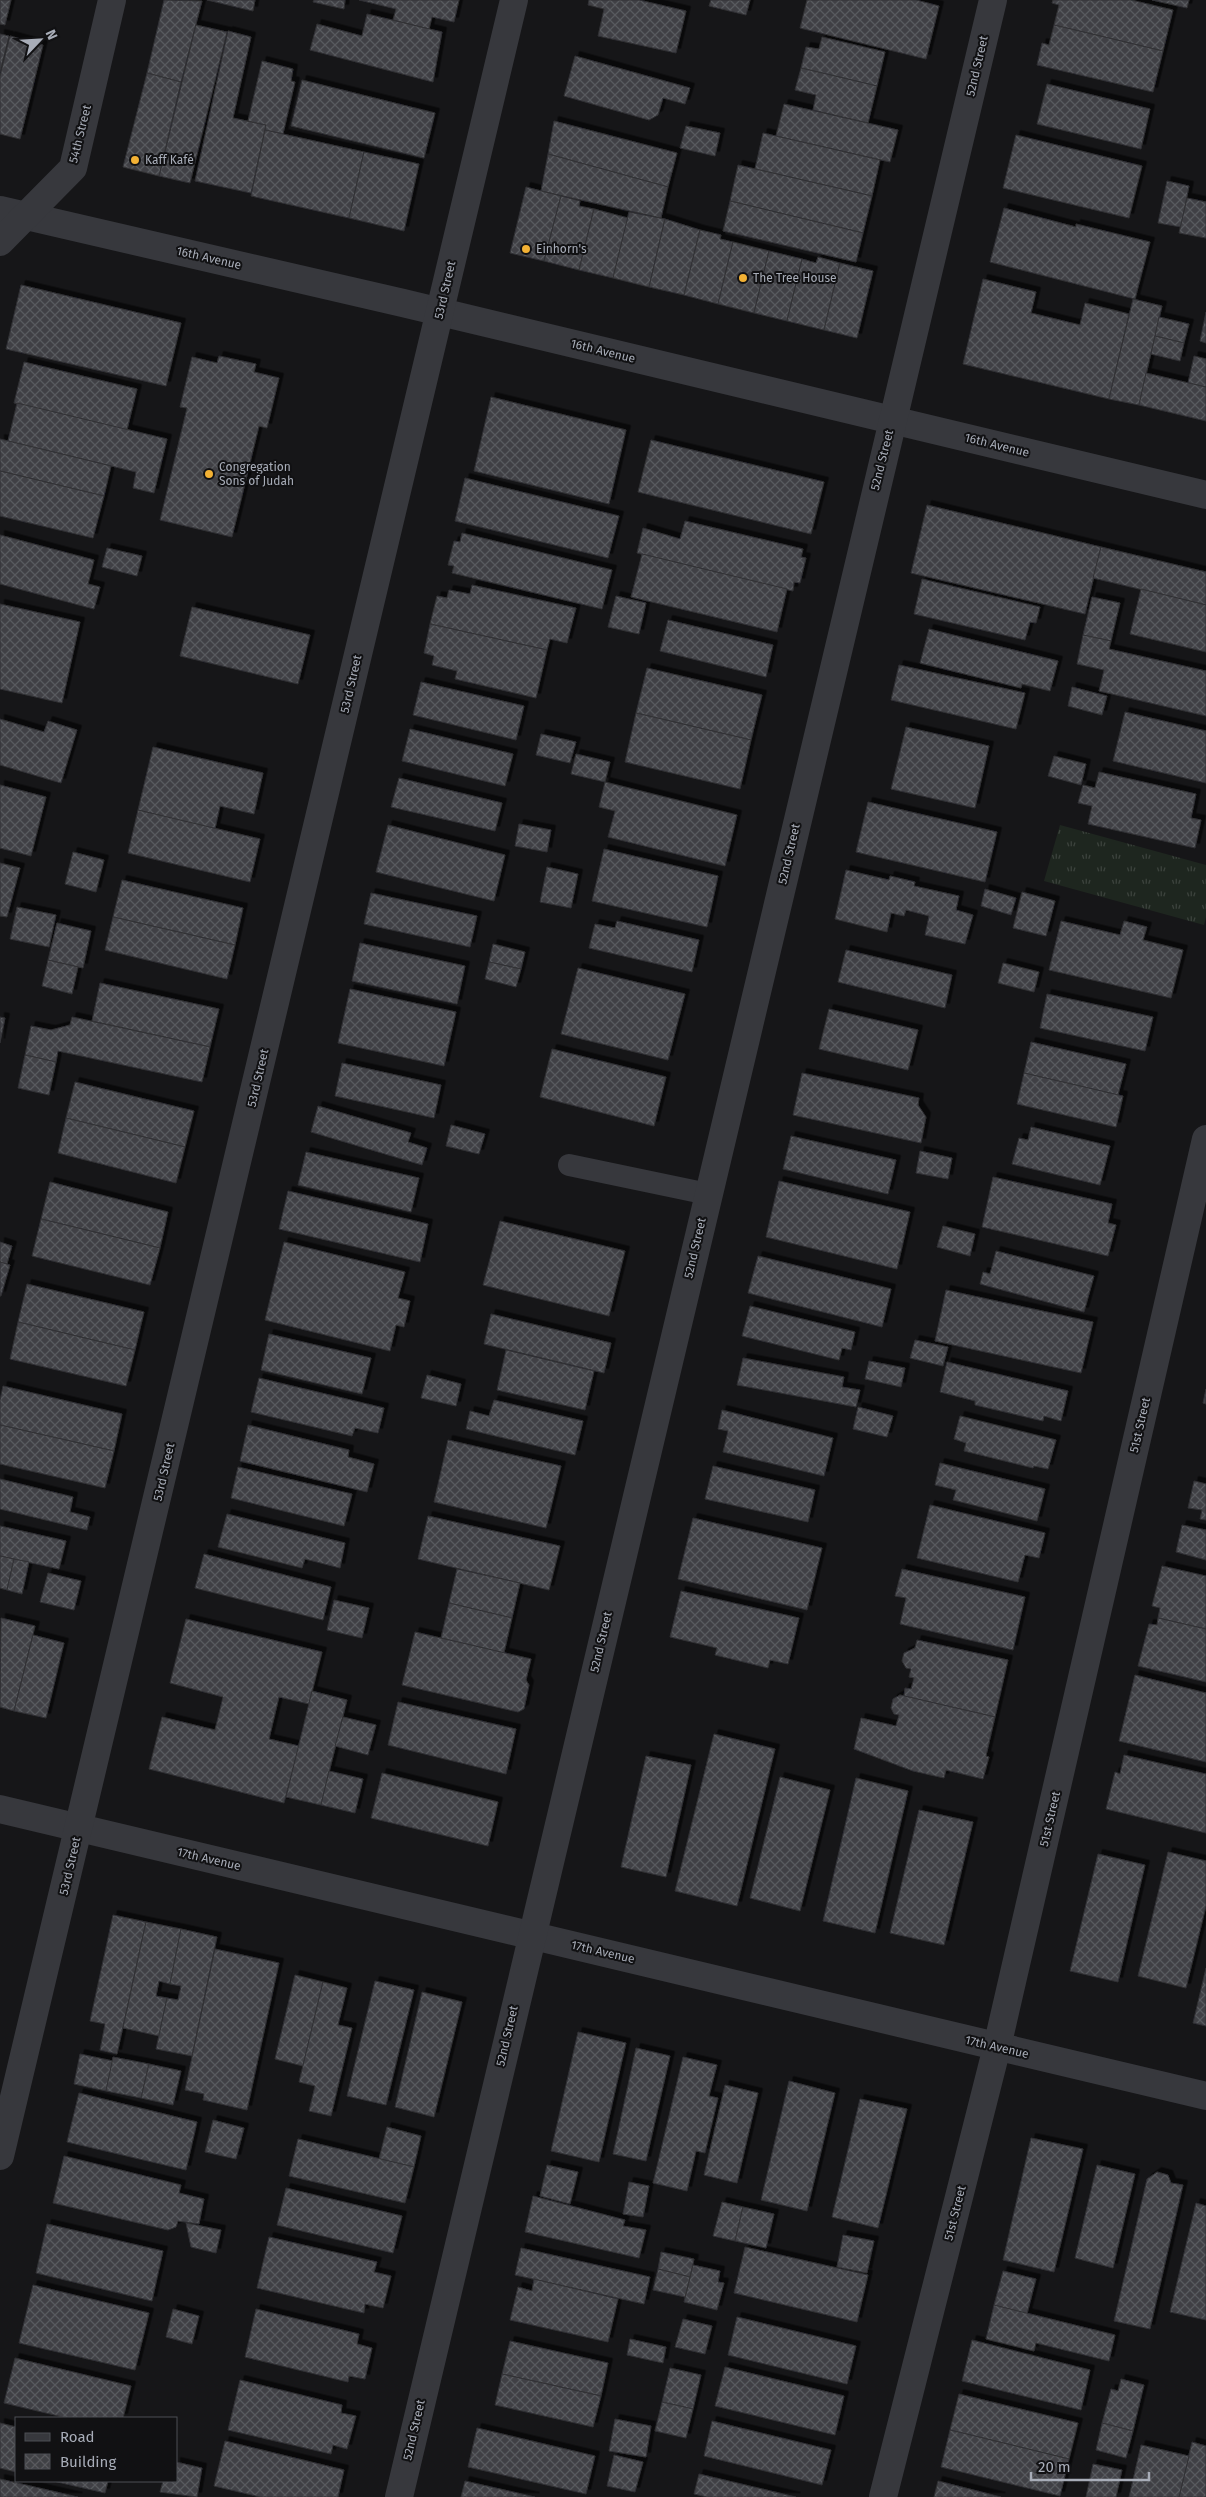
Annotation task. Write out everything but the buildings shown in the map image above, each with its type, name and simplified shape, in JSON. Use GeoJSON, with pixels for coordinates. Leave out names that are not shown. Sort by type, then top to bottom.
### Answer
{"type":"FeatureCollection","features":[{"type":"Feature","properties":{"kind":"street","name":"54th Street"},"geometry":{"type":"LineString","coordinates":[[0,242],[72,168],[112,0]]}},
{"type":"Feature","properties":{"kind":"street","name":"53rd Street"},"geometry":{"type":"LineString","coordinates":[[0,2156],[514,0]]}},
{"type":"Feature","properties":{"kind":"street","name":"52nd Street"},"geometry":{"type":"LineString","coordinates":[[398,2497],[993,0]]}},
{"type":"Feature","properties":{"kind":"street","name":"16th Avenue"},"geometry":{"type":"LineString","coordinates":[[0,210],[440,312],[1206,495]]}},
{"type":"Feature","properties":{"kind":"street","name":"51st Street"},"geometry":{"type":"LineString","coordinates":[[882,2497],[998,2047],[1206,1139]]}},
{"type":"Feature","properties":{"kind":"street","name":"17th Avenue"},"geometry":{"type":"LineString","coordinates":[[0,1809],[1206,2096]]}},
{"type":"Feature","properties":{"kind":"lane"},"geometry":{"type":"LineString","coordinates":[[569,1165],[708,1194]]}},
{"type":"Feature","properties":{"kind":"green space"},"geometry":{"type":"Polygon","coordinates":[[[1060,825],[1206,865],[1206,917],[1204,925],[1044,881],[1060,825]]]}},
{"type":"Feature","properties":{"kind":"place","name":"Kaff Kafé"},"geometry":{"type":"Point","coordinates":[135,160]}},
{"type":"Feature","properties":{"kind":"place","name":"Einhorn's"},"geometry":{"type":"Point","coordinates":[526,249]}},
{"type":"Feature","properties":{"kind":"place","name":"The Tree House"},"geometry":{"type":"Point","coordinates":[743,278]}},
{"type":"Feature","properties":{"kind":"place","name":"Congregation Sons of Judah"},"geometry":{"type":"Point","coordinates":[209,474]}}]}
